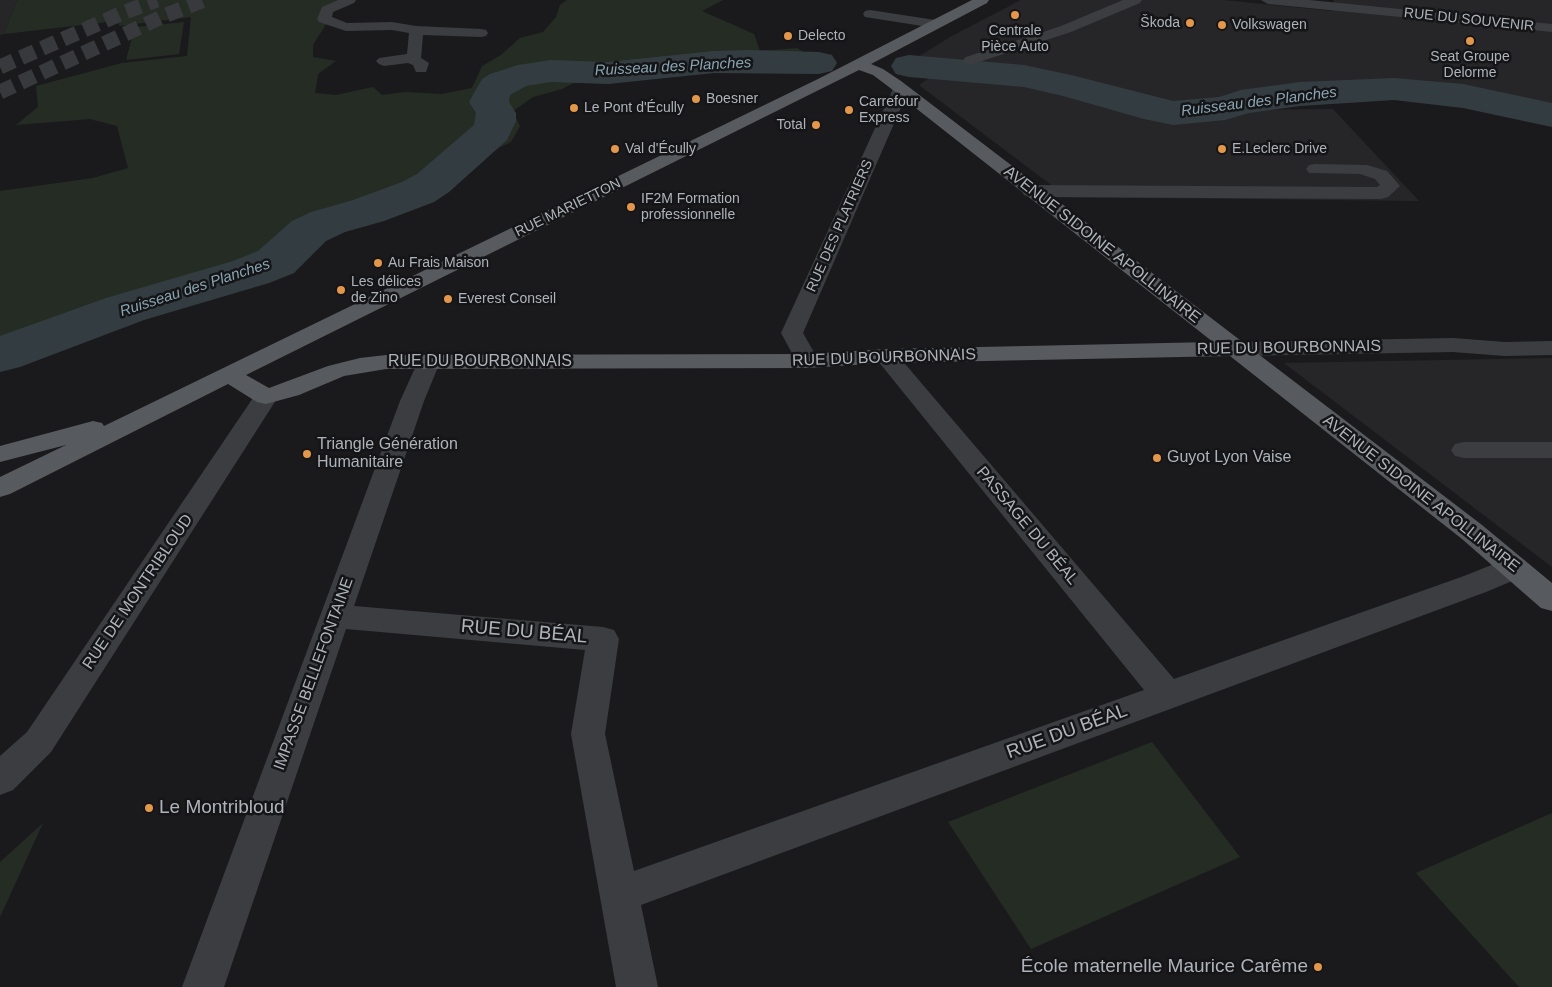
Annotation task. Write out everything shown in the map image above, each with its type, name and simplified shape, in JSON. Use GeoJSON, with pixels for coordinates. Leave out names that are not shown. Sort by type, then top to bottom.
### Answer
{"type":"FeatureCollection","features":[{"type":"Feature","properties":{"kind":"main road","name":"RUE MARIETTON"},"geometry":{"type":"LineString","coordinates":[[152,413],[859,64],[982,0]]}},
{"type":"Feature","properties":{"kind":"main road","name":"AVENUE SIDOINE APOLLINAIRE"},"geometry":{"type":"LineString","coordinates":[[859,64],[878,72],[901,89],[1472,532],[1552,600]]}},
{"type":"Feature","properties":{"kind":"main road","name":"RUE DU BOURBONNAIS"},"geometry":{"type":"LineString","coordinates":[[266,397],[290,390],[336,371],[360,365],[386,362],[807,361],[886,356],[1237,350]]}},
{"type":"Feature","properties":{"kind":"main road"},"geometry":{"type":"LineString","coordinates":[[229,375],[266,397]]}},
{"type":"Feature","properties":{"kind":"main road"},"geometry":{"type":"LineString","coordinates":[[0,454],[152,413]]}},
{"type":"Feature","properties":{"kind":"main road"},"geometry":{"type":"LineString","coordinates":[[0,488],[152,413]]}},
{"type":"Feature","properties":{"kind":"street"},"geometry":{"type":"LineString","coordinates":[[348,0],[327,10],[324,19],[346,27],[392,26],[416,30],[481,33]]}},
{"type":"Feature","properties":{"kind":"street"},"geometry":{"type":"LineString","coordinates":[[971,60],[1066,29],[1135,0]]}},
{"type":"Feature","properties":{"kind":"street","name":"RUE DU SOUVENIR"},"geometry":{"type":"LineString","coordinates":[[1268,0],[1552,28]]}},
{"type":"Feature","properties":{"kind":"street"},"geometry":{"type":"LineString","coordinates":[[1447,17],[1448,0]]}},
{"type":"Feature","properties":{"kind":"street"},"geometry":{"type":"LineString","coordinates":[[938,9],[958,12]]}},
{"type":"Feature","properties":{"kind":"street"},"geometry":{"type":"LineString","coordinates":[[903,40],[865,11],[935,24]]}},
{"type":"Feature","properties":{"kind":"street"},"geometry":{"type":"LineString","coordinates":[[384,61],[417,64],[416,30]]}},
{"type":"Feature","properties":{"kind":"street","name":"RUE DES PLATRIERS"},"geometry":{"type":"LineString","coordinates":[[807,361],[792,333],[901,89]]}},
{"type":"Feature","properties":{"kind":"street"},"geometry":{"type":"LineString","coordinates":[[1031,191],[1381,193],[1391,186],[1381,175],[1361,169],[1315,169]]}},
{"type":"Feature","properties":{"kind":"street","name":"RUE DU BOURBONNAIS"},"geometry":{"type":"LineString","coordinates":[[1237,350],[1453,345],[1505,349],[1552,348]]}},
{"type":"Feature","properties":{"kind":"street","name":"PASSAGE DU BÉAL"},"geometry":{"type":"LineString","coordinates":[[886,356],[1168,695]]}},
{"type":"Feature","properties":{"kind":"street","name":"IMPASSE BELLEFONTAINE"},"geometry":{"type":"LineString","coordinates":[[203,987],[428,362]]}},
{"type":"Feature","properties":{"kind":"street","name":"RUE DE MONTRIBLOUD"},"geometry":{"type":"LineString","coordinates":[[0,779],[39,742],[266,397]]}},
{"type":"Feature","properties":{"kind":"street"},"geometry":{"type":"LineString","coordinates":[[1464,450],[1552,450]]}},
{"type":"Feature","properties":{"kind":"street","name":"RUE DU BÉAL"},"geometry":{"type":"LineString","coordinates":[[619,895],[1475,584],[1514,568]]}},
{"type":"Feature","properties":{"kind":"street","name":"RUE DU BÉAL"},"geometry":{"type":"LineString","coordinates":[[335,616],[603,639],[588,734],[637,987]]}},
{"type":"Feature","properties":{"kind":"shaded area"},"geometry":{"type":"Polygon","coordinates":[[[0,0],[17,0],[4,34],[0,35],[0,0]]]}},
{"type":"Feature","properties":{"kind":"shaded area"},"geometry":{"type":"Polygon","coordinates":[[[17,0],[341,0],[313,45],[313,57],[336,61],[318,74],[315,93],[336,95],[373,87],[382,95],[405,92],[441,94],[472,88],[482,66],[501,55],[520,38],[543,32],[556,17],[560,5],[567,0],[723,0],[702,11],[754,34],[760,51],[797,48],[811,57],[806,67],[790,72],[698,66],[583,78],[562,89],[533,97],[513,111],[520,126],[511,142],[473,160],[424,177],[387,198],[306,224],[275,251],[246,267],[179,289],[97,312],[0,347],[0,191],[93,178],[128,168],[117,126],[90,119],[16,125],[38,107],[36,86],[122,63],[187,56],[191,17],[120,26],[116,21],[4,34],[17,0]]]}},
{"type":"Feature","properties":{"kind":"shaded area"},"geometry":{"type":"Polygon","coordinates":[[[1021,0],[1223,0],[1332,11],[1334,0],[1552,0],[1552,112],[1449,92],[1356,85],[1157,108],[1056,79],[1023,72],[967,65],[908,63],[950,37],[1021,0]]]}},
{"type":"Feature","properties":{"kind":"shaded area"},"geometry":{"type":"Polygon","coordinates":[[[184,22],[179,54],[126,60],[135,27],[184,22]]]}},
{"type":"Feature","properties":{"kind":"shaded area"},"geometry":{"type":"Polygon","coordinates":[[[939,71],[1018,79],[1168,119],[1235,110],[1333,109],[1419,201],[1067,197],[919,85],[939,71]]]}},
{"type":"Feature","properties":{"kind":"shaded area"},"geometry":{"type":"Polygon","coordinates":[[[1552,358],[1552,567],[1284,363],[1552,358]]]}},
{"type":"Feature","properties":{"kind":"shaded area"},"geometry":{"type":"Polygon","coordinates":[[[1152,742],[1240,857],[1031,949],[948,822],[1152,742]]]}},
{"type":"Feature","properties":{"kind":"shaded area"},"geometry":{"type":"Polygon","coordinates":[[[1552,813],[1552,987],[1519,987],[1416,873],[1552,813]]]}},
{"type":"Feature","properties":{"kind":"shaded area"},"geometry":{"type":"Polygon","coordinates":[[[43,823],[0,917],[0,862],[43,823]]]}},
{"type":"Feature","properties":{"kind":"waterway","name":"Ruisseau des Planches"},"geometry":{"type":"LineString","coordinates":[[0,355],[125,309],[251,272],[276,262],[309,231],[328,222],[367,211],[418,192],[433,183],[492,131],[496,121],[496,113],[489,102],[491,95],[495,87],[518,76],[551,71],[608,73],[714,62],[819,63]]}},
{"type":"Feature","properties":{"kind":"waterway","name":"Ruisseau des Planches"},"geometry":{"type":"LineString","coordinates":[[909,66],[1024,76],[1071,86],[1158,111],[1173,113],[1225,108],[1241,102],[1300,94],[1394,89],[1463,96],[1552,115]]}},
{"type":"Feature","properties":{"kind":"tunnel"},"geometry":{"type":"LineString","coordinates":[[0,67],[120,14],[157,0]]}},
{"type":"Feature","properties":{"kind":"tunnel"},"geometry":{"type":"LineString","coordinates":[[0,92],[164,16],[204,0]]}},
{"type":"Feature","properties":{"kind":"place","name":"Centrale Pièce Auto"},"geometry":{"type":"Point","coordinates":[1015,15]}},
{"type":"Feature","properties":{"kind":"place","name":"Škoda"},"geometry":{"type":"Point","coordinates":[1190,23]}},
{"type":"Feature","properties":{"kind":"place","name":"Volkswagen"},"geometry":{"type":"Point","coordinates":[1222,25]}},
{"type":"Feature","properties":{"kind":"place","name":"Delecto"},"geometry":{"type":"Point","coordinates":[788,36]}},
{"type":"Feature","properties":{"kind":"place","name":"Seat Groupe Delorme"},"geometry":{"type":"Point","coordinates":[1470,41]}},
{"type":"Feature","properties":{"kind":"place","name":"Boesner"},"geometry":{"type":"Point","coordinates":[696,99]}},
{"type":"Feature","properties":{"kind":"place","name":"Le Pont d'Écully"},"geometry":{"type":"Point","coordinates":[574,108]}},
{"type":"Feature","properties":{"kind":"place","name":"Carrefour Express"},"geometry":{"type":"Point","coordinates":[849,110]}},
{"type":"Feature","properties":{"kind":"place","name":"Total"},"geometry":{"type":"Point","coordinates":[816,125]}},
{"type":"Feature","properties":{"kind":"place","name":"Val d'Écully"},"geometry":{"type":"Point","coordinates":[615,149]}},
{"type":"Feature","properties":{"kind":"place","name":"E.Leclerc Drive"},"geometry":{"type":"Point","coordinates":[1222,149]}},
{"type":"Feature","properties":{"kind":"place","name":"IF2M Formation professionnelle"},"geometry":{"type":"Point","coordinates":[631,207]}},
{"type":"Feature","properties":{"kind":"place","name":"Au Frais Maison"},"geometry":{"type":"Point","coordinates":[378,263]}},
{"type":"Feature","properties":{"kind":"place","name":"Les délices de Zino"},"geometry":{"type":"Point","coordinates":[341,290]}},
{"type":"Feature","properties":{"kind":"place","name":"Everest Conseil"},"geometry":{"type":"Point","coordinates":[448,299]}},
{"type":"Feature","properties":{"kind":"place","name":"Triangle Génération Humanitaire"},"geometry":{"type":"Point","coordinates":[307,454]}},
{"type":"Feature","properties":{"kind":"place","name":"Guyot Lyon Vaise"},"geometry":{"type":"Point","coordinates":[1157,458]}},
{"type":"Feature","properties":{"kind":"place","name":"Le Montribloud"},"geometry":{"type":"Point","coordinates":[149,808]}},
{"type":"Feature","properties":{"kind":"place","name":"École maternelle Maurice Carême"},"geometry":{"type":"Point","coordinates":[1318,967]}}]}
